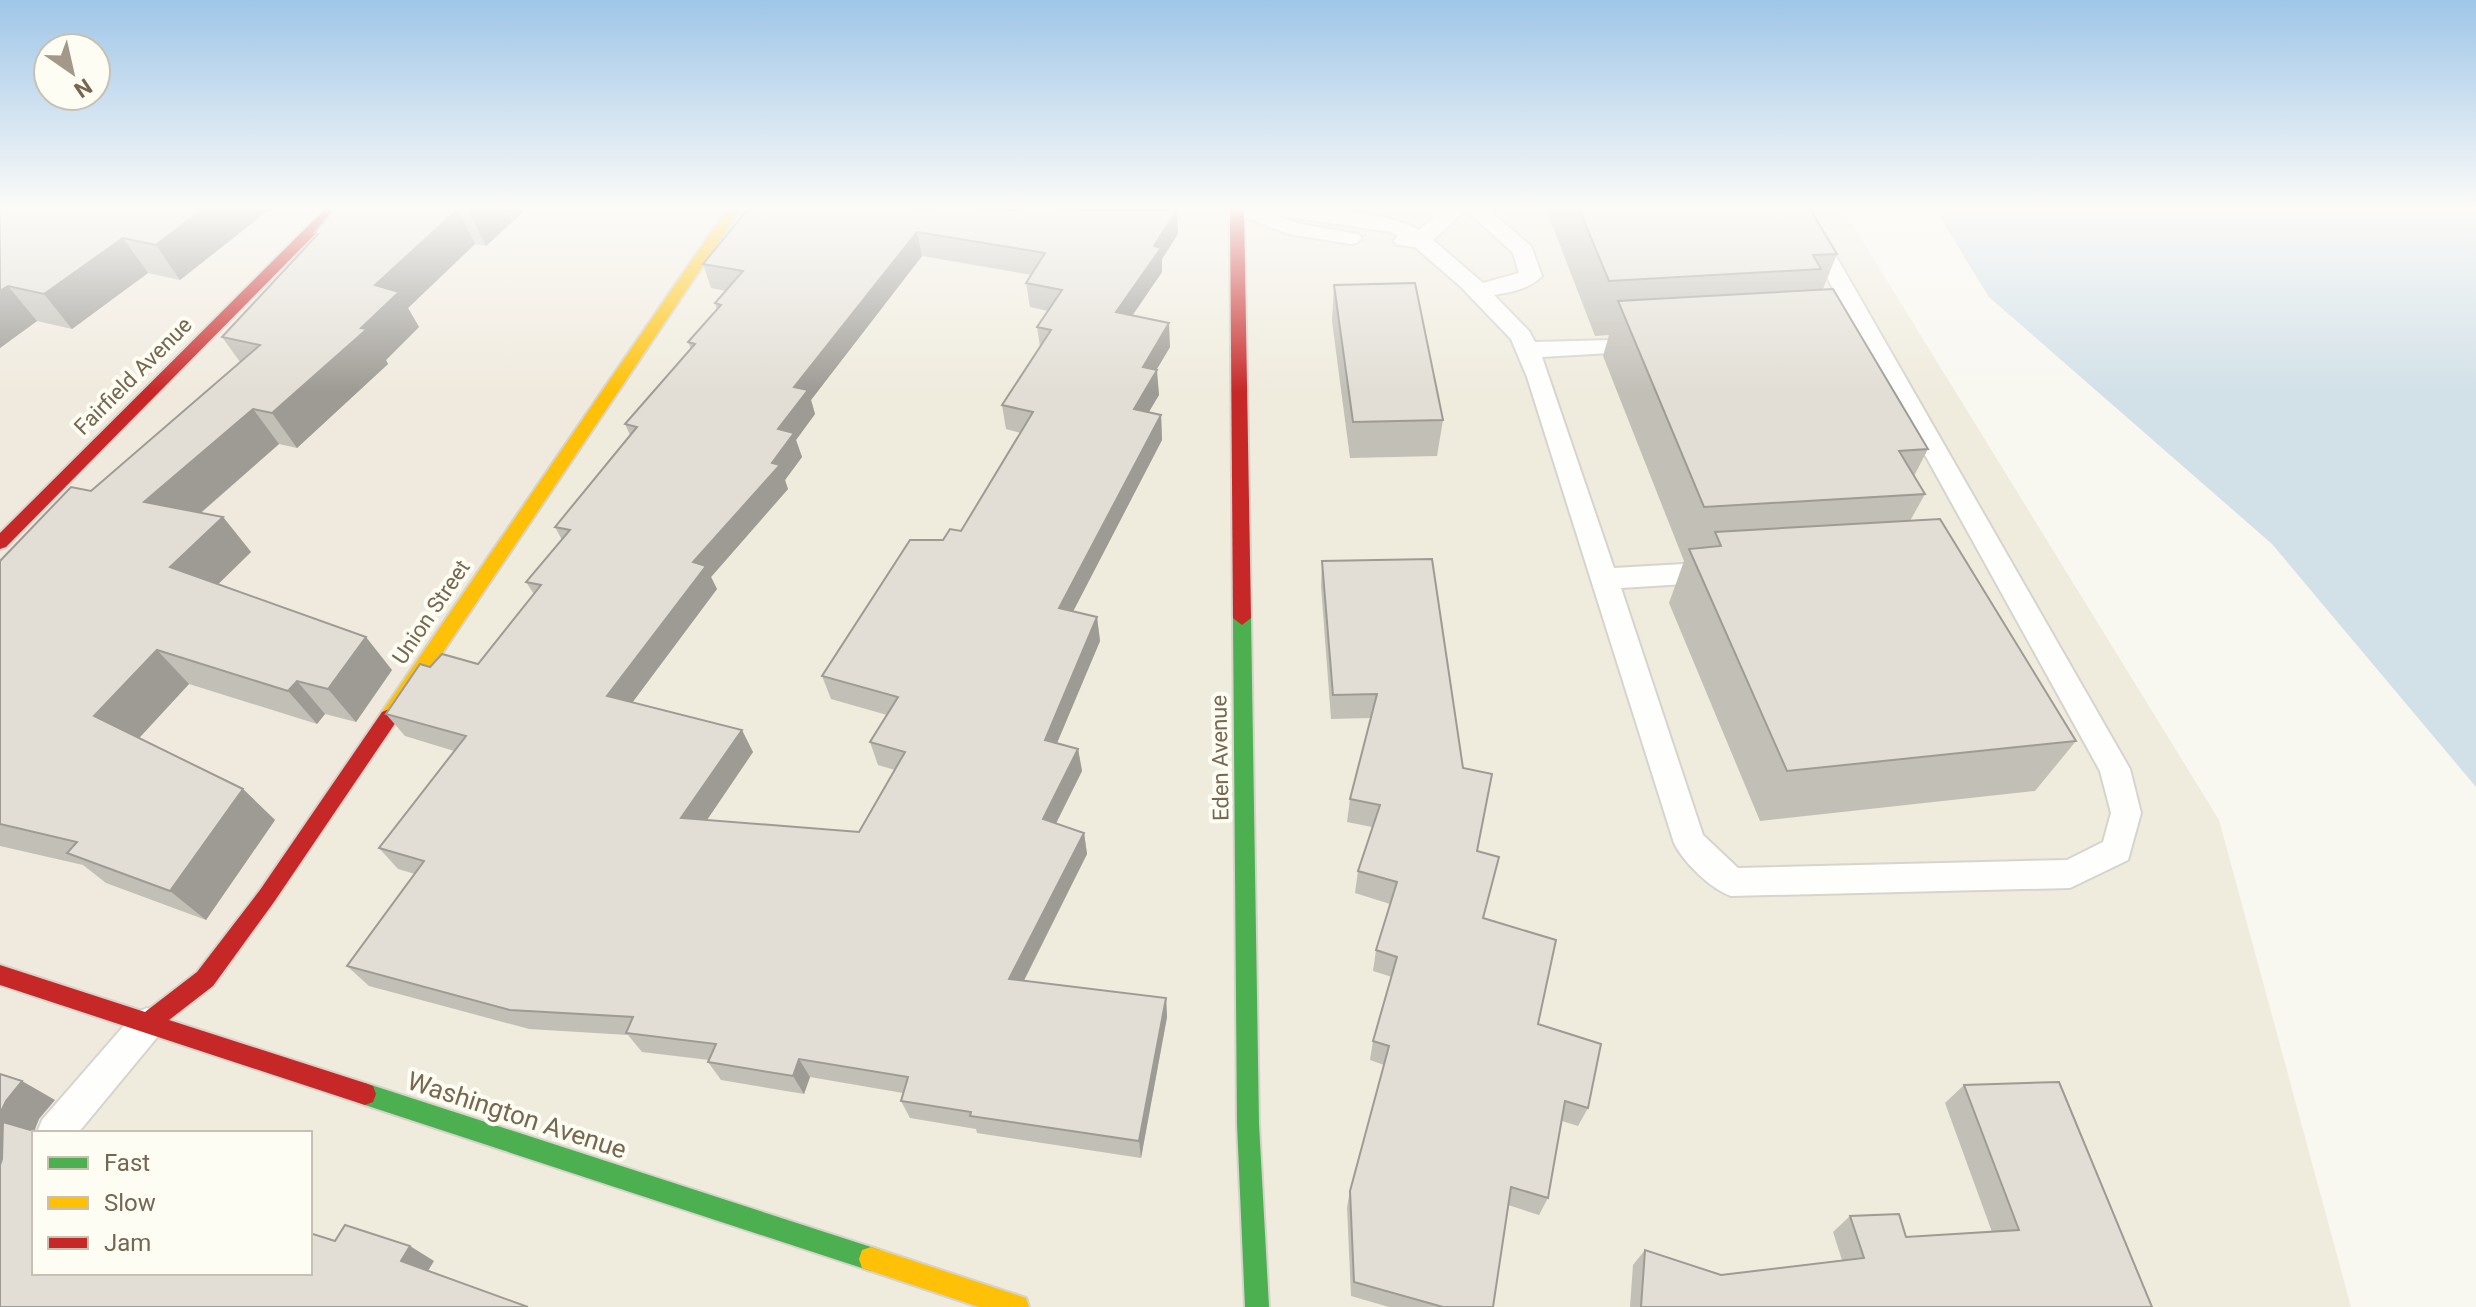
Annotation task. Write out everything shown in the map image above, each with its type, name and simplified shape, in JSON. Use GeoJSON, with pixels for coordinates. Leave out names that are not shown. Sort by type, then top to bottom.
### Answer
{"type":"FeatureCollection","features":[{"type":"Feature","properties":{"kind":"street","name":"Fairfield Avenue"},"geometry":{"type":"LineString","coordinates":[[0,543],[272,270]]}},
{"type":"Feature","properties":{"kind":"street","name":"Union Street"},"geometry":{"type":"LineString","coordinates":[[147,1024],[205,979],[267,896],[693,270]]}},
{"type":"Feature","properties":{"kind":"street","name":"Eden Avenue"},"geometry":{"type":"LineString","coordinates":[[1240,270],[1248,1124],[1257,1307]]}},
{"type":"Feature","properties":{"kind":"street","name":"Washington Avenue"},"geometry":{"type":"LineString","coordinates":[[0,975],[1017,1307]]}},
{"type":"Feature","properties":{"kind":"lane"},"geometry":{"type":"LineString","coordinates":[[1454,270],[1521,336],[1527,350],[1690,843],[1731,882],[2070,874],[2117,850],[2126,813],[2115,769],[1834,270]]}},
{"type":"Feature","properties":{"kind":"lane"},"geometry":{"type":"LineString","coordinates":[[1478,291],[1508,286],[1531,276],[1529,270]]}},
{"type":"Feature","properties":{"kind":"lane"},"geometry":{"type":"LineString","coordinates":[[1837,332],[1868,330]]}},
{"type":"Feature","properties":{"kind":"lane"},"geometry":{"type":"LineString","coordinates":[[1527,350],[1666,342]]}},
{"type":"Feature","properties":{"kind":"lane"},"geometry":{"type":"LineString","coordinates":[[1963,557],[1994,555]]}},
{"type":"Feature","properties":{"kind":"lane"},"geometry":{"type":"LineString","coordinates":[[1604,579],[1744,570]]}},
{"type":"Feature","properties":{"kind":"lane"},"geometry":{"type":"LineString","coordinates":[[57,1131],[147,1024]]}},
{"type":"Feature","properties":{"kind":"shaded area"},"geometry":{"type":"Polygon","coordinates":[[[0,270],[693,270],[267,896],[57,1131],[32,1131],[32,1137],[0,1199],[0,270]]]}},
{"type":"Feature","properties":{"kind":"shaded area"},"geometry":{"type":"Polygon","coordinates":[[[689,270],[1881,270],[2219,820],[2351,1307],[0,1307],[32,1275],[312,1275],[312,1131],[56,1131],[689,270]]]}},
{"type":"Feature","properties":{"kind":"shaded area"},"geometry":{"type":"Polygon","coordinates":[[[1972,270],[2476,270],[2476,787],[2272,544],[1989,297],[1972,270]]]}},
{"type":"Feature","properties":{"kind":"building"},"geometry":{"type":"Polygon","coordinates":[[[0,270],[78,270],[44,294],[8,286],[0,291],[0,270]]]}},
{"type":"Feature","properties":{"kind":"building"},"geometry":{"type":"Polygon","coordinates":[[[284,270],[391,270],[375,285],[399,292],[361,328],[367,329],[272,413],[253,409],[144,502],[223,517],[170,567],[366,637],[328,689],[297,681],[288,691],[157,650],[94,716],[243,789],[170,891],[67,853],[77,842],[0,824],[0,561],[71,487],[91,491],[260,345],[222,337],[284,270]]]}},
{"type":"Feature","properties":{"kind":"building"},"geometry":{"type":"Polygon","coordinates":[[[737,270],[887,270],[794,387],[808,390],[778,429],[794,433],[772,463],[780,465],[693,562],[706,566],[607,696],[742,730],[681,818],[859,832],[905,752],[870,742],[898,697],[822,676],[910,540],[943,540],[950,529],[961,531],[1033,412],[1002,405],[1051,330],[1037,327],[1062,290],[1026,283],[1034,270],[1146,270],[1116,312],[1169,323],[1143,367],[1157,370],[1134,409],[1161,415],[1059,608],[1097,617],[1045,740],[1078,749],[1043,819],[1084,833],[1009,979],[1166,998],[1139,1141],[970,1116],[971,1112],[901,1101],[908,1077],[799,1059],[793,1076],[708,1062],[716,1044],[626,1033],[633,1017],[510,1010],[347,966],[424,861],[379,848],[466,736],[386,714],[420,664],[430,667],[442,654],[478,664],[541,585],[526,582],[570,530],[555,527],[637,427],[625,424],[695,344],[688,342],[721,305],[715,303],[743,271],[737,270]]]}},
{"type":"Feature","properties":{"kind":"building"},"geometry":{"type":"Polygon","coordinates":[[[1604,270],[1803,270],[1609,281],[1604,270]]]}},
{"type":"Feature","properties":{"kind":"building"},"geometry":{"type":"Polygon","coordinates":[[[1415,283],[1443,420],[1353,422],[1334,285],[1415,283]]]}},
{"type":"Feature","properties":{"kind":"building"},"geometry":{"type":"Polygon","coordinates":[[[1833,289],[1928,449],[1899,451],[1925,494],[1704,507],[1618,301],[1833,289]]]}},
{"type":"Feature","properties":{"kind":"building"},"geometry":{"type":"Polygon","coordinates":[[[1940,519],[2076,741],[1787,771],[1689,549],[1721,546],[1715,532],[1940,519]]]}},
{"type":"Feature","properties":{"kind":"building"},"geometry":{"type":"Polygon","coordinates":[[[1432,559],[1463,768],[1492,774],[1477,851],[1499,857],[1483,918],[1556,940],[1538,1024],[1601,1044],[1588,1108],[1565,1101],[1548,1198],[1511,1187],[1493,1307],[1443,1307],[1354,1282],[1350,1191],[1389,1046],[1373,1041],[1397,957],[1376,950],[1397,882],[1358,871],[1380,805],[1350,799],[1377,694],[1333,695],[1322,561],[1432,559]]]}},
{"type":"Feature","properties":{"kind":"building"},"geometry":{"type":"Polygon","coordinates":[[[0,1074],[22,1081],[0,1114],[0,1074]]]}},
{"type":"Feature","properties":{"kind":"building"},"geometry":{"type":"Polygon","coordinates":[[[2059,1082],[2152,1307],[1641,1307],[1645,1250],[1721,1275],[1864,1258],[1850,1216],[1899,1214],[1906,1237],[2019,1230],[1964,1085],[2059,1082]]]}},
{"type":"Feature","properties":{"kind":"building"},"geometry":{"type":"Polygon","coordinates":[[[3,1122],[34,1131],[32,1275],[312,1275],[312,1234],[335,1241],[345,1225],[410,1246],[401,1261],[528,1307],[0,1307],[3,1122]]]}},
{"type":"Feature","properties":{"kind":"traffic: fast"},"geometry":{"type":"LineString","coordinates":[[1242,618],[1248,1124],[1257,1307]]}},
{"type":"Feature","properties":{"kind":"traffic: fast"},"geometry":{"type":"LineString","coordinates":[[365,1094],[871,1259]]}},
{"type":"Feature","properties":{"kind":"traffic: slow"},"geometry":{"type":"LineString","coordinates":[[389,717],[693,270]]}},
{"type":"Feature","properties":{"kind":"traffic: slow"},"geometry":{"type":"LineString","coordinates":[[871,1259],[1017,1307]]}},
{"type":"Feature","properties":{"kind":"traffic: jam"},"geometry":{"type":"LineString","coordinates":[[0,543],[272,270]]}},
{"type":"Feature","properties":{"kind":"traffic: jam"},"geometry":{"type":"LineString","coordinates":[[1238,270],[1242,618]]}},
{"type":"Feature","properties":{"kind":"traffic: jam"},"geometry":{"type":"LineString","coordinates":[[147,1024],[205,979],[267,896],[389,717]]}},
{"type":"Feature","properties":{"kind":"traffic: jam"},"geometry":{"type":"LineString","coordinates":[[0,975],[365,1094]]}}]}
